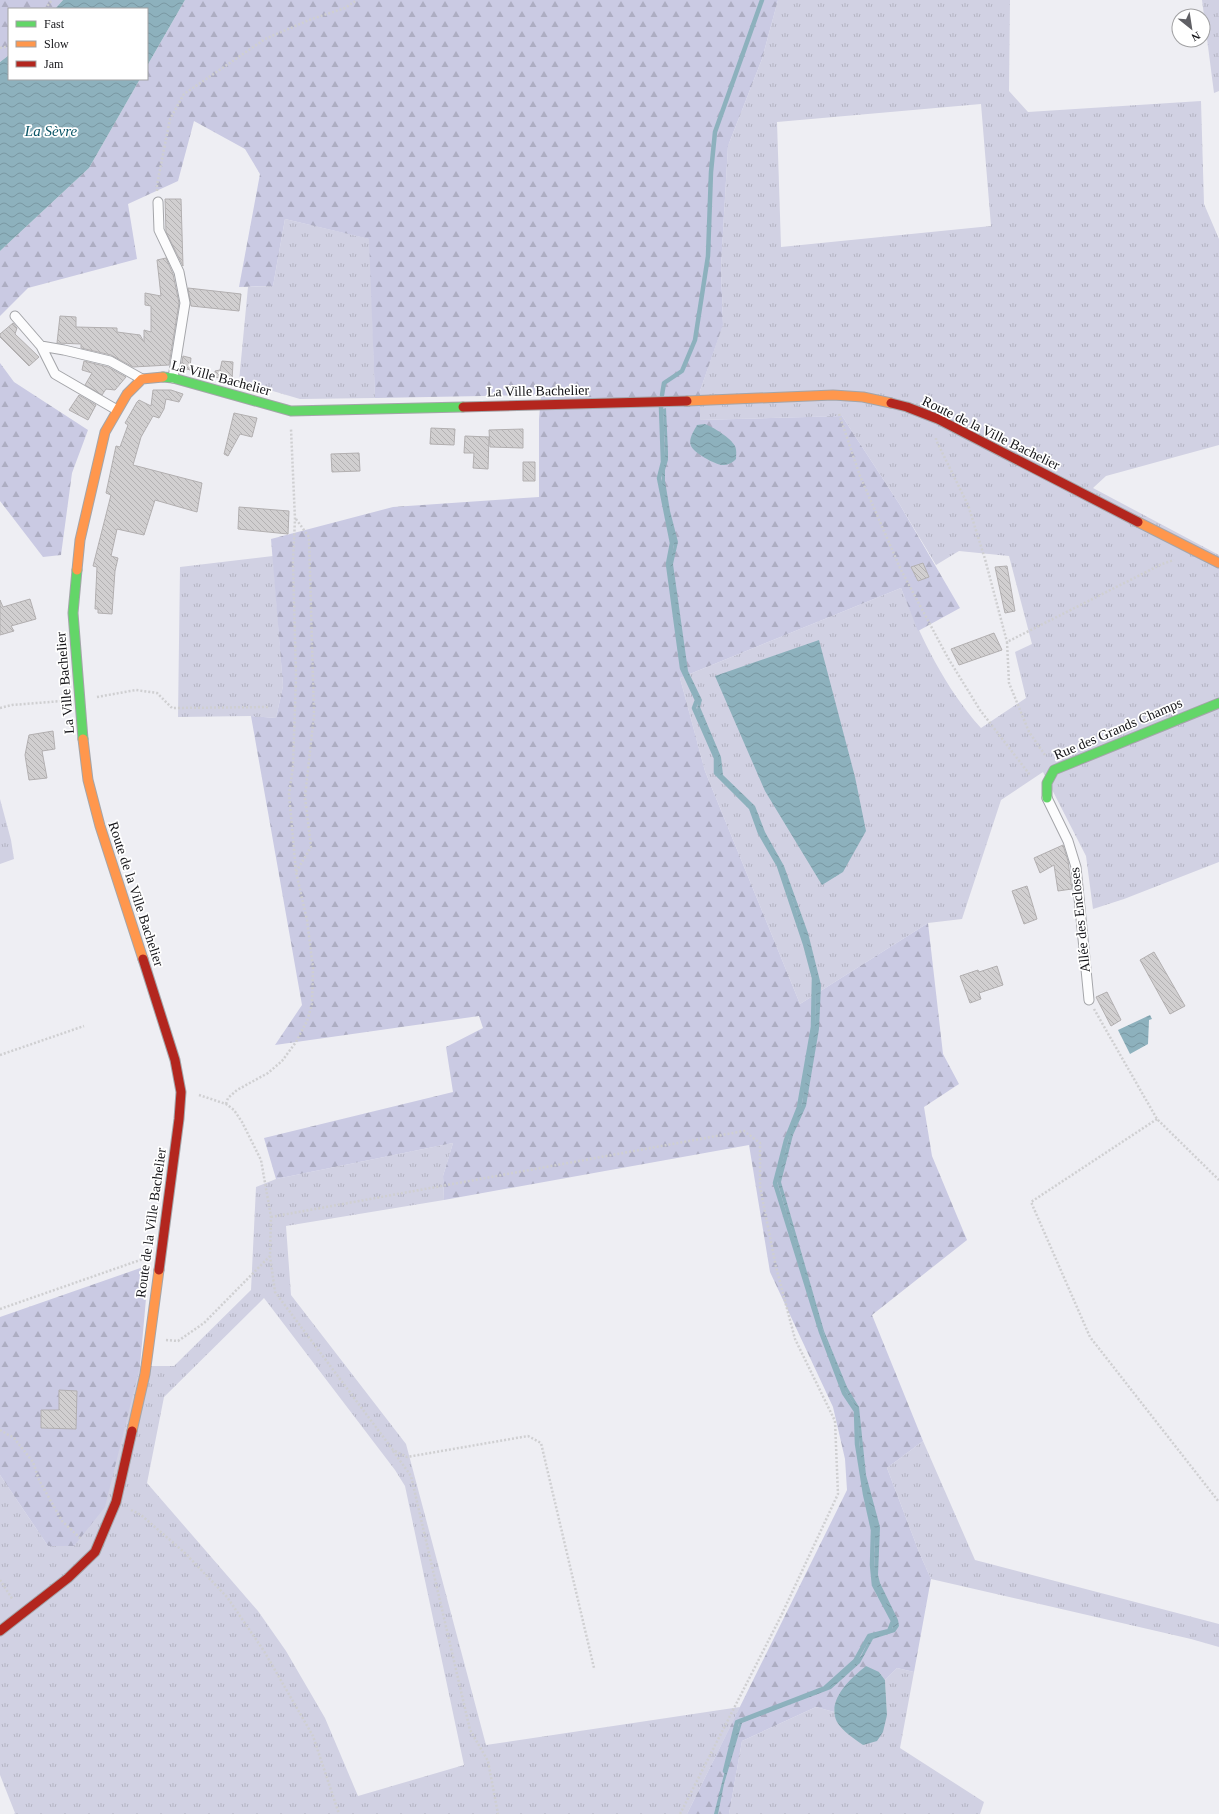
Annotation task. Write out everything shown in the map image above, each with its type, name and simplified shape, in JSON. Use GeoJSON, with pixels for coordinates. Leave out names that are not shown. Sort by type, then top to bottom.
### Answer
{"type":"FeatureCollection","features":[{"type":"Feature","properties":{"kind":"street","name":"La Ville Bachelier"},"geometry":{"type":"LineString","coordinates":[[88,780],[79,700],[73,613],[80,540],[105,432],[127,394],[142,380],[160,377],[173,378],[291,411],[661,402]]}},
{"type":"Feature","properties":{"kind":"street","name":"Route de la Ville Bachelier"},"geometry":{"type":"LineString","coordinates":[[661,402],[833,395],[863,397],[907,407],[938,419],[1219,564]]}},
{"type":"Feature","properties":{"kind":"street","name":"Rue des Grands Champs"},"geometry":{"type":"LineString","coordinates":[[1047,798],[1047,783],[1054,770],[1219,703]]}},
{"type":"Feature","properties":{"kind":"street","name":"Route de la Ville Bachelier"},"geometry":{"type":"LineString","coordinates":[[0,1631],[68,1578],[95,1552],[116,1502],[144,1374],[179,1120],[181,1092],[175,1060],[100,826],[88,780]]}},
{"type":"Feature","properties":{"kind":"lane"},"geometry":{"type":"LineString","coordinates":[[158,202],[159,230],[179,272],[185,303],[173,378]]}},
{"type":"Feature","properties":{"kind":"lane"},"geometry":{"type":"LineString","coordinates":[[16,316],[41,346],[55,374],[117,410]]}},
{"type":"Feature","properties":{"kind":"lane"},"geometry":{"type":"LineString","coordinates":[[41,346],[110,361],[142,380]]}},
{"type":"Feature","properties":{"kind":"lane","name":"Allée des Encloses"},"geometry":{"type":"LineString","coordinates":[[1047,798],[1068,842],[1076,867],[1089,1000]]}},
{"type":"Feature","properties":{"kind":"path"},"geometry":{"type":"LineString","coordinates":[[46,8],[52,0]]}},
{"type":"Feature","properties":{"kind":"path"},"geometry":{"type":"LineString","coordinates":[[158,202],[157,185],[170,119],[184,94],[266,39],[309,20],[346,8],[357,0]]}},
{"type":"Feature","properties":{"kind":"path"},"geometry":{"type":"LineString","coordinates":[[833,395],[860,476],[901,570],[948,658],[980,710],[1033,779]]}},
{"type":"Feature","properties":{"kind":"path"},"geometry":{"type":"LineString","coordinates":[[226,1104],[228,1098],[237,1090],[268,1073],[282,1061],[296,1042],[307,1021],[312,1004],[312,968],[306,920],[296,872],[289,794],[293,767],[296,677],[293,562],[296,519],[291,411]]}},
{"type":"Feature","properties":{"kind":"path"},"geometry":{"type":"LineString","coordinates":[[938,419],[936,440],[968,505],[985,559],[1007,642],[1009,683],[1029,732],[1054,770]]}},
{"type":"Feature","properties":{"kind":"path"},"geometry":{"type":"LineString","coordinates":[[296,519],[309,537],[314,715],[306,797],[311,846],[296,872]]}},
{"type":"Feature","properties":{"kind":"path"},"geometry":{"type":"LineString","coordinates":[[1007,642],[1162,564],[1176,559]]}},
{"type":"Feature","properties":{"kind":"path"},"geometry":{"type":"LineString","coordinates":[[0,708],[12,705],[79,700],[136,690],[157,693],[172,708],[269,707]]}},
{"type":"Feature","properties":{"kind":"path"},"geometry":{"type":"LineString","coordinates":[[1089,1000],[1157,1119],[1219,1180]]}},
{"type":"Feature","properties":{"kind":"path"},"geometry":{"type":"LineString","coordinates":[[0,1055],[84,1026]]}},
{"type":"Feature","properties":{"kind":"path"},"geometry":{"type":"LineString","coordinates":[[181,1092],[202,1096],[226,1104],[234,1110],[242,1122],[261,1160],[271,1217],[270,1256],[275,1292],[411,1476],[470,1730],[488,1761],[498,1814]]}},
{"type":"Feature","properties":{"kind":"path"},"geometry":{"type":"LineString","coordinates":[[1157,1119],[1031,1202],[1090,1338],[1219,1502]]}},
{"type":"Feature","properties":{"kind":"path"},"geometry":{"type":"LineString","coordinates":[[271,1217],[744,1131],[760,1143],[760,1187],[776,1267],[795,1338],[835,1420],[838,1494],[781,1616],[680,1814]]}},
{"type":"Feature","properties":{"kind":"path"},"geometry":{"type":"LineString","coordinates":[[0,1309],[162,1252]]}},
{"type":"Feature","properties":{"kind":"path"},"geometry":{"type":"LineString","coordinates":[[148,1340],[178,1341],[204,1324],[270,1256]]}},
{"type":"Feature","properties":{"kind":"path"},"geometry":{"type":"LineString","coordinates":[[0,1430],[14,1438],[33,1462],[39,1480],[62,1520],[95,1552]]}},
{"type":"Feature","properties":{"kind":"path"},"geometry":{"type":"LineString","coordinates":[[393,1450],[407,1456],[528,1436],[541,1443],[594,1668]]}},
{"type":"Feature","properties":{"kind":"path"},"geometry":{"type":"LineString","coordinates":[[116,1502],[141,1515],[184,1552],[227,1597],[264,1651],[313,1736],[339,1814]]}},
{"type":"Feature","properties":{"kind":"green space"},"geometry":{"type":"Polygon","coordinates":[[[0,0],[63,0],[56,8],[8,8],[8,56],[0,62],[0,0]]]}},
{"type":"Feature","properties":{"kind":"green space"},"geometry":{"type":"Polygon","coordinates":[[[185,0],[778,0],[762,59],[728,146],[721,267],[723,325],[700,391],[700,420],[842,416],[900,505],[960,608],[918,631],[901,588],[680,678],[705,771],[800,1004],[928,923],[943,1054],[959,1084],[924,1107],[932,1156],[967,1240],[872,1315],[923,1441],[887,1468],[919,1552],[931,1579],[914,1672],[897,1668],[885,1680],[879,1672],[836,1701],[834,1712],[816,1707],[742,1741],[729,1814],[687,1814],[847,1490],[845,1459],[833,1407],[770,1272],[749,1145],[444,1200],[443,1176],[453,1143],[276,1179],[264,1138],[453,1092],[446,1047],[483,1028],[479,1016],[275,1045],[302,1005],[251,716],[276,718],[283,686],[271,539],[393,507],[539,497],[539,419],[541,395],[375,398],[369,239],[285,219],[273,286],[239,287],[260,174],[245,149],[194,121],[178,181],[128,204],[137,259],[28,288],[0,316],[0,251],[89,168],[139,80],[148,80],[148,64],[185,0]]]}},
{"type":"Feature","properties":{"kind":"green space"},"geometry":{"type":"Polygon","coordinates":[[[778,0],[1010,0],[1009,91],[1028,112],[1201,101],[1204,204],[1219,239],[1219,445],[1106,476],[1093,488],[1219,555],[1219,862],[1124,899],[1093,909],[1086,856],[1043,772],[1001,800],[962,919],[928,923],[800,1004],[705,771],[680,678],[901,588],[935,662],[956,696],[981,728],[1026,698],[1015,652],[1032,644],[1009,556],[959,551],[936,565],[900,505],[842,416],[700,420],[700,391],[723,324],[721,267],[728,146],[762,59],[778,0]],[[981,104],[777,122],[781,247],[991,226],[981,104]]]}},
{"type":"Feature","properties":{"kind":"green space"},"geometry":{"type":"Polygon","coordinates":[[[1202,0],[1219,0],[1219,91],[1214,93],[1208,48],[1211,48],[1211,8],[1203,8],[1202,0]]]}},
{"type":"Feature","properties":{"kind":"green space"},"geometry":{"type":"Polygon","coordinates":[[[285,219],[370,239],[375,398],[300,399],[239,381],[248,287],[273,286],[285,219]]]}},
{"type":"Feature","properties":{"kind":"green space"},"geometry":{"type":"Polygon","coordinates":[[[0,363],[14,382],[88,430],[72,473],[61,555],[43,557],[0,501],[0,363]]]}},
{"type":"Feature","properties":{"kind":"green space"},"geometry":{"type":"Polygon","coordinates":[[[273,556],[283,686],[276,718],[251,716],[178,717],[180,567],[273,556]]]}},
{"type":"Feature","properties":{"kind":"green space"},"geometry":{"type":"Polygon","coordinates":[[[0,799],[11,840],[14,859],[0,864],[0,799]]]}},
{"type":"Feature","properties":{"kind":"green space"},"geometry":{"type":"Polygon","coordinates":[[[453,1143],[443,1176],[444,1200],[286,1226],[291,1295],[406,1444],[486,1745],[740,1707],[687,1814],[14,1814],[15,1813],[0,1775],[0,1475],[48,1546],[140,1366],[174,1366],[251,1290],[256,1187],[276,1179],[453,1143]],[[264,1298],[164,1397],[147,1483],[258,1611],[286,1651],[325,1718],[358,1796],[464,1765],[405,1486],[395,1470],[264,1298]]]}},
{"type":"Feature","properties":{"kind":"green space"},"geometry":{"type":"Polygon","coordinates":[[[149,1265],[140,1366],[105,1507],[74,1546],[48,1546],[0,1475],[0,1317],[149,1265]]]}},
{"type":"Feature","properties":{"kind":"green space"},"geometry":{"type":"Polygon","coordinates":[[[923,1441],[975,1560],[1219,1624],[1219,1647],[1191,1639],[931,1579],[919,1552],[887,1468],[923,1441]]]}},
{"type":"Feature","properties":{"kind":"green space"},"geometry":{"type":"Polygon","coordinates":[[[897,1668],[914,1672],[900,1748],[984,1802],[980,1814],[729,1814],[742,1741],[816,1707],[834,1712],[838,1723],[863,1745],[887,1715],[885,1680],[897,1668]]]}},
{"type":"Feature","properties":{"kind":"water"},"geometry":{"type":"Polygon","coordinates":[[[63,0],[185,0],[148,64],[148,8],[56,8],[63,0]]]}},
{"type":"Feature","properties":{"kind":"water","name":"La Sèvre"},"geometry":{"type":"Polygon","coordinates":[[[8,56],[8,80],[139,80],[89,168],[0,251],[0,62],[8,56]]]}},
{"type":"Feature","properties":{"kind":"water"},"geometry":{"type":"Polygon","coordinates":[[[666,408],[668,460],[665,470],[665,481],[670,511],[678,542],[673,564],[688,671],[702,700],[700,707],[721,757],[723,775],[755,806],[765,832],[784,866],[808,933],[821,985],[819,1029],[806,1106],[793,1135],[781,1182],[824,1331],[847,1387],[859,1407],[866,1475],[880,1527],[878,1575],[880,1583],[898,1620],[899,1626],[895,1632],[873,1639],[860,1663],[831,1689],[742,1723],[724,1784],[718,1814],[714,1814],[733,1739],[740,1722],[821,1691],[831,1685],[861,1656],[871,1636],[893,1628],[893,1618],[875,1584],[875,1533],[861,1468],[857,1409],[844,1389],[816,1312],[777,1181],[792,1127],[802,1104],[808,1058],[815,1026],[816,978],[796,910],[780,865],[763,836],[751,806],[718,774],[718,758],[697,710],[698,701],[684,670],[669,565],[674,545],[662,488],[662,468],[665,451],[663,409],[666,408]]]}},
{"type":"Feature","properties":{"kind":"water"},"geometry":{"type":"Polygon","coordinates":[[[705,424],[722,433],[733,443],[736,448],[736,459],[733,462],[726,465],[714,463],[693,449],[690,441],[693,432],[697,425],[705,424]]]}},
{"type":"Feature","properties":{"kind":"water"},"geometry":{"type":"Polygon","coordinates":[[[819,640],[855,777],[866,831],[843,872],[822,885],[765,791],[715,676],[819,640]]]}},
{"type":"Feature","properties":{"kind":"water"},"geometry":{"type":"Polygon","coordinates":[[[1150,1015],[1152,1019],[1149,1020],[1148,1044],[1130,1054],[1118,1030],[1150,1015]]]}},
{"type":"Feature","properties":{"kind":"water"},"geometry":{"type":"Polygon","coordinates":[[[866,1666],[879,1672],[885,1680],[887,1715],[883,1732],[877,1741],[863,1745],[842,1729],[834,1714],[837,1698],[842,1690],[847,1683],[866,1666]]]}},
{"type":"Feature","properties":{"kind":"building"},"geometry":{"type":"Polygon","coordinates":[[[165,199],[181,199],[183,266],[166,232],[165,199]]]}},
{"type":"Feature","properties":{"kind":"building"},"geometry":{"type":"Polygon","coordinates":[[[166,258],[173,274],[179,303],[169,365],[133,367],[111,355],[81,348],[81,344],[57,343],[60,316],[76,317],[76,327],[117,328],[117,332],[140,335],[144,342],[144,330],[151,332],[151,306],[145,305],[145,293],[161,296],[157,260],[166,258]]]}},
{"type":"Feature","properties":{"kind":"building"},"geometry":{"type":"Polygon","coordinates":[[[188,288],[241,294],[239,311],[191,306],[188,288]]]}},
{"type":"Feature","properties":{"kind":"building"},"geometry":{"type":"Polygon","coordinates":[[[13,323],[17,328],[15,334],[39,357],[29,366],[0,337],[0,334],[13,323]]]}},
{"type":"Feature","properties":{"kind":"building"},"geometry":{"type":"Polygon","coordinates":[[[183,356],[191,358],[190,367],[196,372],[181,367],[183,356]]]}},
{"type":"Feature","properties":{"kind":"building"},"geometry":{"type":"Polygon","coordinates":[[[84,361],[108,367],[126,377],[115,390],[106,389],[102,395],[85,385],[92,373],[82,370],[84,361]]]}},
{"type":"Feature","properties":{"kind":"building"},"geometry":{"type":"Polygon","coordinates":[[[222,361],[233,362],[232,381],[215,377],[215,371],[220,370],[222,361]]]}},
{"type":"Feature","properties":{"kind":"building"},"geometry":{"type":"Polygon","coordinates":[[[153,390],[171,390],[183,394],[179,402],[166,399],[164,409],[159,418],[153,416],[141,437],[133,465],[202,483],[197,512],[155,500],[144,535],[117,529],[111,556],[118,558],[115,571],[112,614],[98,613],[98,609],[95,609],[97,567],[93,566],[111,495],[106,493],[116,446],[120,447],[128,425],[125,423],[137,402],[139,400],[151,406],[153,390]]]}},
{"type":"Feature","properties":{"kind":"building"},"geometry":{"type":"Polygon","coordinates":[[[79,395],[96,405],[88,420],[69,410],[79,395]]]}},
{"type":"Feature","properties":{"kind":"building"},"geometry":{"type":"Polygon","coordinates":[[[234,413],[257,418],[252,437],[240,434],[228,456],[224,454],[234,413]]]}},
{"type":"Feature","properties":{"kind":"building"},"geometry":{"type":"Polygon","coordinates":[[[431,428],[455,429],[454,445],[430,444],[431,428]]]}},
{"type":"Feature","properties":{"kind":"building"},"geometry":{"type":"Polygon","coordinates":[[[523,429],[523,448],[490,447],[489,430],[523,429]]]}},
{"type":"Feature","properties":{"kind":"building"},"geometry":{"type":"Polygon","coordinates":[[[465,436],[489,437],[488,469],[473,468],[474,453],[464,453],[465,436]]]}},
{"type":"Feature","properties":{"kind":"building"},"geometry":{"type":"Polygon","coordinates":[[[359,453],[360,471],[332,472],[331,454],[359,453]]]}},
{"type":"Feature","properties":{"kind":"building"},"geometry":{"type":"Polygon","coordinates":[[[523,462],[535,462],[535,481],[523,481],[523,462]]]}},
{"type":"Feature","properties":{"kind":"building"},"geometry":{"type":"Polygon","coordinates":[[[239,507],[289,511],[288,534],[238,529],[239,507]]]}},
{"type":"Feature","properties":{"kind":"building"},"geometry":{"type":"Polygon","coordinates":[[[923,563],[929,577],[918,581],[911,567],[923,563]]]}},
{"type":"Feature","properties":{"kind":"building"},"geometry":{"type":"Polygon","coordinates":[[[1007,566],[1015,611],[1005,613],[995,567],[1007,566]]]}},
{"type":"Feature","properties":{"kind":"building"},"geometry":{"type":"Polygon","coordinates":[[[30,599],[36,619],[11,626],[14,631],[0,635],[0,600],[3,607],[30,599]]]}},
{"type":"Feature","properties":{"kind":"building"},"geometry":{"type":"Polygon","coordinates":[[[994,633],[1002,650],[959,665],[951,649],[994,633]]]}},
{"type":"Feature","properties":{"kind":"building"},"geometry":{"type":"Polygon","coordinates":[[[53,731],[55,749],[42,751],[47,778],[29,780],[25,755],[29,735],[53,731]]]}},
{"type":"Feature","properties":{"kind":"building"},"geometry":{"type":"Polygon","coordinates":[[[1063,845],[1068,861],[1072,889],[1058,891],[1054,865],[1040,873],[1034,858],[1063,845]]]}},
{"type":"Feature","properties":{"kind":"building"},"geometry":{"type":"Polygon","coordinates":[[[1027,886],[1037,919],[1024,924],[1012,891],[1027,886]]]}},
{"type":"Feature","properties":{"kind":"building"},"geometry":{"type":"Polygon","coordinates":[[[1154,952],[1185,1006],[1170,1014],[1140,960],[1154,952]]]}},
{"type":"Feature","properties":{"kind":"building"},"geometry":{"type":"Polygon","coordinates":[[[997,966],[1003,985],[979,993],[981,999],[970,1003],[960,976],[997,966]]]}},
{"type":"Feature","properties":{"kind":"building"},"geometry":{"type":"Polygon","coordinates":[[[1107,992],[1121,1020],[1111,1026],[1096,997],[1107,992]]]}},
{"type":"Feature","properties":{"kind":"building"},"geometry":{"type":"Polygon","coordinates":[[[59,1390],[77,1391],[76,1429],[41,1428],[41,1410],[59,1410],[59,1390]]]}},
{"type":"Feature","properties":{"kind":"waterway"},"geometry":{"type":"LineString","coordinates":[[662,395],[664,383],[682,371],[695,340],[708,256],[711,172],[715,132],[762,0]]}},
{"type":"Feature","properties":{"kind":"waterway"},"geometry":{"type":"LineString","coordinates":[[661,407],[663,462],[659,478],[672,543],[668,564],[682,668],[697,700],[694,708],[716,758],[716,773],[751,808],[760,833],[779,866],[805,944],[814,978],[813,1027],[799,1107],[786,1140],[775,1183],[821,1332],[844,1393],[856,1411],[857,1444],[865,1494],[873,1530],[872,1565],[874,1585],[893,1621],[889,1631],[869,1636],[855,1661],[825,1688],[737,1722],[725,1771]]}},
{"type":"Feature","properties":{"kind":"traffic: fast"},"geometry":{"type":"LineString","coordinates":[[163,377],[173,378],[291,411],[463,407]]}},
{"type":"Feature","properties":{"kind":"traffic: fast"},"geometry":{"type":"LineString","coordinates":[[77,570],[73,613],[83,739]]}},
{"type":"Feature","properties":{"kind":"traffic: fast"},"geometry":{"type":"LineString","coordinates":[[1047,798],[1047,783],[1054,770],[1219,703]]}},
{"type":"Feature","properties":{"kind":"traffic: slow"},"geometry":{"type":"LineString","coordinates":[[77,570],[80,540],[105,432],[127,394],[142,379],[163,377]]}},
{"type":"Feature","properties":{"kind":"traffic: slow"},"geometry":{"type":"LineString","coordinates":[[687,401],[833,395],[863,397],[891,403]]}},
{"type":"Feature","properties":{"kind":"traffic: slow"},"geometry":{"type":"LineString","coordinates":[[1138,522],[1219,563]]}},
{"type":"Feature","properties":{"kind":"traffic: slow"},"geometry":{"type":"LineString","coordinates":[[83,739],[88,780],[100,826],[143,959]]}},
{"type":"Feature","properties":{"kind":"traffic: slow"},"geometry":{"type":"LineString","coordinates":[[132,1431],[145,1374],[159,1270]]}},
{"type":"Feature","properties":{"kind":"traffic: jam"},"geometry":{"type":"LineString","coordinates":[[463,407],[687,401]]}},
{"type":"Feature","properties":{"kind":"traffic: jam"},"geometry":{"type":"LineString","coordinates":[[891,403],[907,407],[938,419],[1138,522]]}},
{"type":"Feature","properties":{"kind":"traffic: jam"},"geometry":{"type":"LineString","coordinates":[[143,959],[175,1060],[181,1092],[179,1119],[159,1270]]}},
{"type":"Feature","properties":{"kind":"traffic: jam"},"geometry":{"type":"LineString","coordinates":[[0,1631],[68,1578],[95,1552],[116,1502],[132,1431]]}}]}
